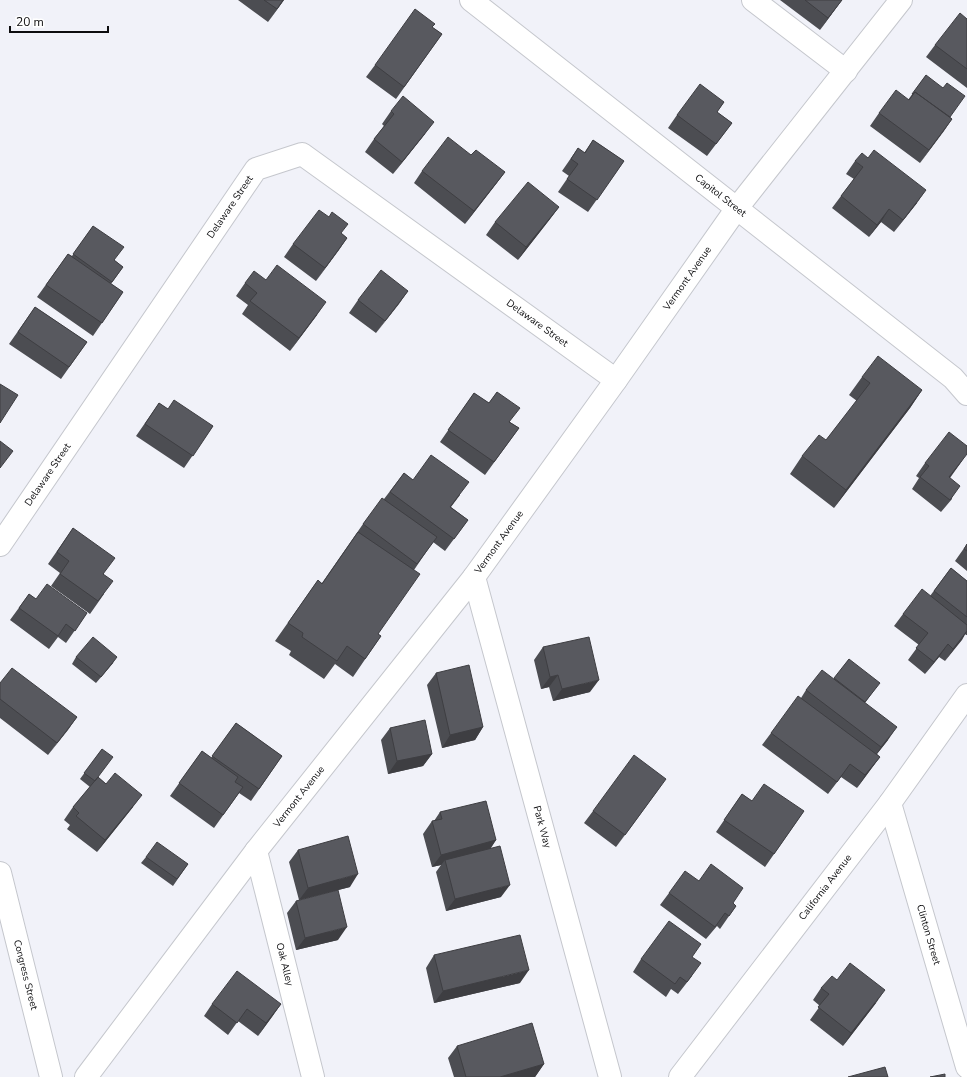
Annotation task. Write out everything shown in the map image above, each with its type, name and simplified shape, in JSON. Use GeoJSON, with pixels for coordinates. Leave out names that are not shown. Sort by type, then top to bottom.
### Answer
{"type":"FeatureCollection","features":[{"type":"Feature","properties":{"kind":"street","name":"Capitol Street"},"geometry":{"type":"LineString","coordinates":[[471,0],[953,378],[967,394]]}},
{"type":"Feature","properties":{"kind":"street"},"geometry":{"type":"LineString","coordinates":[[753,0],[846,71]]}},
{"type":"Feature","properties":{"kind":"street","name":"Vermont Avenue"},"geometry":{"type":"LineString","coordinates":[[86,1077],[256,851],[474,577],[738,208],[901,0]]}},
{"type":"Feature","properties":{"kind":"street","name":"Delaware Street"},"geometry":{"type":"LineString","coordinates":[[0,545],[256,169],[302,154],[616,380]]}},
{"type":"Feature","properties":{"kind":"street","name":"Park Way"},"geometry":{"type":"LineString","coordinates":[[474,577],[610,1077]]}},
{"type":"Feature","properties":{"kind":"street","name":"California Avenue"},"geometry":{"type":"LineString","coordinates":[[680,1077],[890,803],[967,695]]}},
{"type":"Feature","properties":{"kind":"street","name":"Clinton Street"},"geometry":{"type":"LineString","coordinates":[[890,803],[967,1067]]}},
{"type":"Feature","properties":{"kind":"street","name":"Oak Alley"},"geometry":{"type":"LineString","coordinates":[[256,851],[313,1077]]}},
{"type":"Feature","properties":{"kind":"street","name":"Congress Street"},"geometry":{"type":"LineString","coordinates":[[0,873],[51,1077]]}},
{"type":"Feature","properties":{"kind":"building"},"geometry":{"type":"Polygon","coordinates":[[[264,0],[283,0],[277,9],[264,0]]]}},
{"type":"Feature","properties":{"kind":"building"},"geometry":{"type":"Polygon","coordinates":[[[805,0],[842,0],[828,18],[805,0]]]}},
{"type":"Feature","properties":{"kind":"building"},"geometry":{"type":"Polygon","coordinates":[[[415,9],[435,24],[432,27],[442,34],[404,87],[375,65],[415,9]]]}},
{"type":"Feature","properties":{"kind":"building"},"geometry":{"type":"Polygon","coordinates":[[[960,13],[967,19],[967,69],[935,45],[960,13]]]}},
{"type":"Feature","properties":{"kind":"building"},"geometry":{"type":"Polygon","coordinates":[[[926,75],[943,88],[947,83],[965,96],[950,117],[915,92],[912,94],[926,75]]]}},
{"type":"Feature","properties":{"kind":"building"},"geometry":{"type":"Polygon","coordinates":[[[700,84],[724,102],[717,112],[732,123],[716,144],[677,115],[700,84]]]}},
{"type":"Feature","properties":{"kind":"building"},"geometry":{"type":"Polygon","coordinates":[[[896,90],[909,100],[915,92],[952,119],[929,150],[879,113],[896,90]]]}},
{"type":"Feature","properties":{"kind":"building"},"geometry":{"type":"Polygon","coordinates":[[[403,96],[434,122],[402,162],[374,139],[394,114],[391,111],[403,96]]]}},
{"type":"Feature","properties":{"kind":"building"},"geometry":{"type":"Polygon","coordinates":[[[448,137],[471,155],[476,150],[505,172],[474,211],[422,171],[448,137]]]}},
{"type":"Feature","properties":{"kind":"building"},"geometry":{"type":"Polygon","coordinates":[[[593,140],[624,161],[597,200],[567,179],[578,164],[571,159],[578,148],[585,153],[593,140]]]}},
{"type":"Feature","properties":{"kind":"building"},"geometry":{"type":"Polygon","coordinates":[[[874,150],[926,190],[903,220],[889,209],[877,225],[841,196],[863,167],[855,161],[862,153],[868,158],[874,150]]]}},
{"type":"Feature","properties":{"kind":"building"},"geometry":{"type":"Polygon","coordinates":[[[528,182],[559,207],[526,247],[495,222],[528,182]]]}},
{"type":"Feature","properties":{"kind":"building"},"geometry":{"type":"Polygon","coordinates":[[[319,210],[329,217],[332,212],[348,224],[341,233],[347,238],[325,268],[293,244],[319,210]]]}},
{"type":"Feature","properties":{"kind":"building"},"geometry":{"type":"Polygon","coordinates":[[[93,226],[124,247],[114,260],[123,267],[112,282],[73,254],[93,226]]]}},
{"type":"Feature","properties":{"kind":"building"},"geometry":{"type":"Polygon","coordinates":[[[68,254],[123,292],[102,323],[46,285],[68,254]]]}},
{"type":"Feature","properties":{"kind":"building"},"geometry":{"type":"Polygon","coordinates":[[[277,265],[326,302],[299,338],[250,301],[257,293],[245,283],[254,271],[266,280],[277,265]]]}},
{"type":"Feature","properties":{"kind":"building"},"geometry":{"type":"Polygon","coordinates":[[[381,270],[408,291],[385,321],[358,300],[381,270]]]}},
{"type":"Feature","properties":{"kind":"building"},"geometry":{"type":"Polygon","coordinates":[[[35,307],[87,342],[69,367],[18,332],[35,307]]]}},
{"type":"Feature","properties":{"kind":"building"},"geometry":{"type":"Polygon","coordinates":[[[878,356],[922,390],[846,490],[802,456],[819,435],[826,440],[870,383],[862,377],[878,356]]]}},
{"type":"Feature","properties":{"kind":"building"},"geometry":{"type":"Polygon","coordinates":[[[0,384],[18,395],[0,423],[0,384]]]}},
{"type":"Feature","properties":{"kind":"building"},"geometry":{"type":"Polygon","coordinates":[[[497,392],[520,408],[509,422],[519,428],[494,462],[448,430],[474,393],[489,403],[497,392]]]}},
{"type":"Feature","properties":{"kind":"building"},"geometry":{"type":"Polygon","coordinates":[[[174,400],[213,426],[193,456],[145,424],[159,403],[168,409],[174,400]]]}},
{"type":"Feature","properties":{"kind":"building"},"geometry":{"type":"Polygon","coordinates":[[[949,432],[967,446],[967,454],[949,477],[960,486],[950,500],[920,477],[929,466],[925,463],[949,432]]]}},
{"type":"Feature","properties":{"kind":"building"},"geometry":{"type":"Polygon","coordinates":[[[0,441],[13,451],[0,468],[0,441]]]}},
{"type":"Feature","properties":{"kind":"building"},"geometry":{"type":"Polygon","coordinates":[[[431,455],[469,482],[450,507],[468,520],[454,539],[390,492],[404,473],[413,480],[431,455]]]}},
{"type":"Feature","properties":{"kind":"building"},"geometry":{"type":"Polygon","coordinates":[[[382,498],[437,537],[417,564],[363,524],[382,498]]]}},
{"type":"Feature","properties":{"kind":"building"},"geometry":{"type":"Polygon","coordinates":[[[73,528],[115,558],[103,574],[113,581],[98,601],[60,574],[69,561],[57,552],[73,528]]]}},
{"type":"Feature","properties":{"kind":"building"},"geometry":{"type":"Polygon","coordinates":[[[358,532],[420,574],[378,634],[381,636],[365,659],[347,646],[337,661],[302,637],[303,633],[288,623],[318,580],[322,584],[358,532]]]}},
{"type":"Feature","properties":{"kind":"building"},"geometry":{"type":"Polygon","coordinates":[[[967,544],[967,551],[964,549],[967,544]]]}},
{"type":"Feature","properties":{"kind":"building"},"geometry":{"type":"Polygon","coordinates":[[[951,568],[967,581],[967,617],[934,591],[951,568]]]}},
{"type":"Feature","properties":{"kind":"building"},"geometry":{"type":"Polygon","coordinates":[[[47,584],[87,613],[75,631],[66,624],[58,636],[19,608],[29,594],[36,599],[47,584]]]}},
{"type":"Feature","properties":{"kind":"building"},"geometry":{"type":"Polygon","coordinates":[[[922,589],[967,625],[967,631],[953,649],[948,644],[934,662],[916,648],[928,633],[903,614],[922,589]]]}},
{"type":"Feature","properties":{"kind":"building"},"geometry":{"type":"Polygon","coordinates":[[[93,637],[117,657],[101,677],[76,657],[93,637]]]}},
{"type":"Feature","properties":{"kind":"building"},"geometry":{"type":"Polygon","coordinates":[[[589,637],[599,680],[562,689],[558,675],[550,677],[543,647],[589,637]]]}},
{"type":"Feature","properties":{"kind":"building"},"geometry":{"type":"Polygon","coordinates":[[[849,659],[880,683],[865,702],[834,678],[849,659]]]}},
{"type":"Feature","properties":{"kind":"building"},"geometry":{"type":"Polygon","coordinates":[[[469,665],[483,727],[450,735],[436,673],[469,665]]]}},
{"type":"Feature","properties":{"kind":"building"},"geometry":{"type":"Polygon","coordinates":[[[12,668],[77,717],[57,743],[0,699],[0,683],[12,668]]]}},
{"type":"Feature","properties":{"kind":"building"},"geometry":{"type":"Polygon","coordinates":[[[822,670],[897,727],[881,747],[806,690],[822,670]]]}},
{"type":"Feature","properties":{"kind":"building"},"geometry":{"type":"Polygon","coordinates":[[[798,696],[880,757],[865,775],[850,764],[837,782],[771,733],[798,696]]]}},
{"type":"Feature","properties":{"kind":"building"},"geometry":{"type":"Polygon","coordinates":[[[425,720],[432,754],[397,761],[390,728],[425,720]]]}},
{"type":"Feature","properties":{"kind":"building"},"geometry":{"type":"Polygon","coordinates":[[[236,723],[282,756],[259,789],[212,756],[236,723]]]}},
{"type":"Feature","properties":{"kind":"building"},"geometry":{"type":"Polygon","coordinates":[[[102,749],[113,757],[95,781],[84,773],[102,749]]]}},
{"type":"Feature","properties":{"kind":"building"},"geometry":{"type":"Polygon","coordinates":[[[202,751],[238,777],[235,782],[243,787],[223,815],[179,783],[202,751]]]}},
{"type":"Feature","properties":{"kind":"building"},"geometry":{"type":"Polygon","coordinates":[[[634,755],[666,779],[625,835],[593,811],[634,755]]]}},
{"type":"Feature","properties":{"kind":"building"},"geometry":{"type":"Polygon","coordinates":[[[115,773],[142,795],[105,840],[76,816],[79,813],[73,807],[98,777],[106,784],[115,773]]]}},
{"type":"Feature","properties":{"kind":"building"},"geometry":{"type":"Polygon","coordinates":[[[764,784],[804,811],[774,854],[724,820],[742,794],[752,801],[764,784]]]}},
{"type":"Feature","properties":{"kind":"building"},"geometry":{"type":"Polygon","coordinates":[[[486,801],[496,840],[441,855],[432,821],[442,819],[440,812],[486,801]]]}},
{"type":"Feature","properties":{"kind":"building"},"geometry":{"type":"Polygon","coordinates":[[[348,836],[358,874],[308,888],[298,850],[348,836]]]}},
{"type":"Feature","properties":{"kind":"building"},"geometry":{"type":"Polygon","coordinates":[[[157,842],[188,864],[177,879],[146,857],[157,842]]]}},
{"type":"Feature","properties":{"kind":"building"},"geometry":{"type":"Polygon","coordinates":[[[500,846],[510,885],[455,899],[445,860],[500,846]]]}},
{"type":"Feature","properties":{"kind":"building"},"geometry":{"type":"Polygon","coordinates":[[[711,864],[743,888],[733,903],[736,906],[729,916],[725,913],[715,927],[669,893],[685,871],[699,881],[711,864]]]}},
{"type":"Feature","properties":{"kind":"building"},"geometry":{"type":"Polygon","coordinates":[[[338,890],[347,927],[305,938],[296,901],[338,890]]]}},
{"type":"Feature","properties":{"kind":"building"},"geometry":{"type":"Polygon","coordinates":[[[669,921],[701,944],[692,957],[701,963],[687,982],[680,977],[675,984],[641,959],[669,921]]]}},
{"type":"Feature","properties":{"kind":"building"},"geometry":{"type":"Polygon","coordinates":[[[520,935],[529,970],[443,991],[434,955],[520,935]]]}},
{"type":"Feature","properties":{"kind":"building"},"geometry":{"type":"Polygon","coordinates":[[[850,963],[885,990],[851,1033],[818,1007],[829,994],[821,988],[832,976],[837,980],[850,963]]]}},
{"type":"Feature","properties":{"kind":"building"},"geometry":{"type":"Polygon","coordinates":[[[237,971],[281,1004],[266,1023],[247,1009],[237,1023],[212,1004],[237,971]]]}},
{"type":"Feature","properties":{"kind":"building"},"geometry":{"type":"Polygon","coordinates":[[[532,1023],[544,1064],[500,1077],[466,1077],[457,1046],[532,1023]]]}},
{"type":"Feature","properties":{"kind":"building"},"geometry":{"type":"Polygon","coordinates":[[[885,1067],[888,1077],[848,1077],[885,1067]]]}},
{"type":"Feature","properties":{"kind":"building"},"geometry":{"type":"Polygon","coordinates":[[[945,1074],[945,1077],[930,1077],[945,1074]]]}}]}
